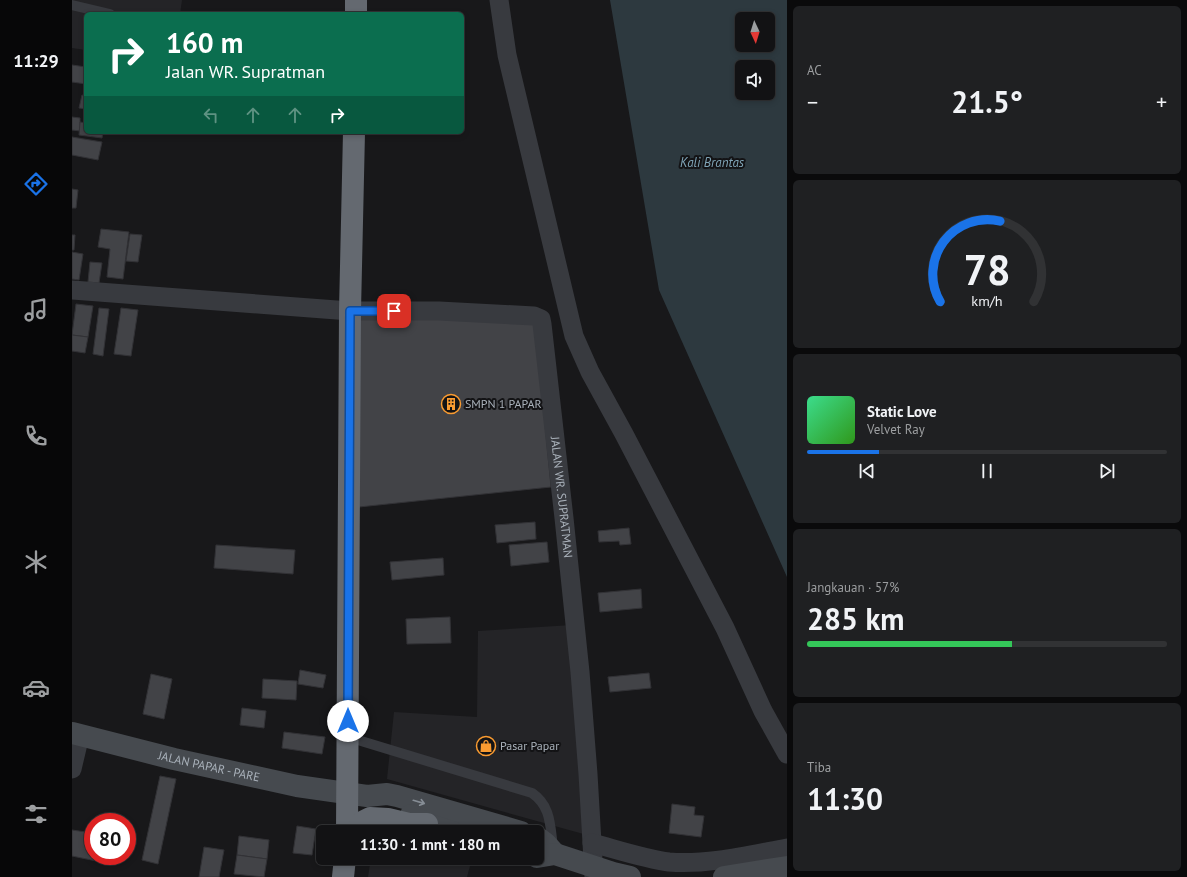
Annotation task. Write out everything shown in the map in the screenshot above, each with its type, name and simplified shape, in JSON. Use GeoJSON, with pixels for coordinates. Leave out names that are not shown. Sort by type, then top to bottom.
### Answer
{"type":"FeatureCollection","features":[{"type":"Feature","properties":{"kind":"highway"},"geometry":{"type":"LineString","coordinates":[[356,0],[356,12]]}},
{"type":"Feature","properties":{"kind":"highway"},"geometry":{"type":"LineString","coordinates":[[349,825],[357,795],[348,737],[350,311],[354,134]]}},
{"type":"Feature","properties":{"kind":"highway"},"geometry":{"type":"LineString","coordinates":[[360,825],[362,822],[370,818],[388,819],[409,824],[427,824]]}},
{"type":"Feature","properties":{"kind":"highway"},"geometry":{"type":"LineString","coordinates":[[343,877],[344,865]]}},
{"type":"Feature","properties":{"kind":"main road","name":"JALAN PAPAR - PARE"},"geometry":{"type":"LineString","coordinates":[[76,734],[181,760],[298,786],[357,795]]}},
{"type":"Feature","properties":{"kind":"main road"},"geometry":{"type":"LineString","coordinates":[[357,795],[387,794],[397,796],[497,825]]}},
{"type":"Feature","properties":{"kind":"main road"},"geometry":{"type":"LineString","coordinates":[[357,795],[377,804],[412,815],[430,825]]}},
{"type":"Feature","properties":{"kind":"main road"},"geometry":{"type":"LineString","coordinates":[[544,842],[546,856],[594,872],[612,873],[630,877]]}},
{"type":"Feature","properties":{"kind":"main road"},"geometry":{"type":"LineString","coordinates":[[724,877],[787,867]]}},
{"type":"Feature","properties":{"kind":"street"},"geometry":{"type":"LineString","coordinates":[[499,0],[507,55],[574,336],[590,372],[725,628],[763,711],[787,754]]}},
{"type":"Feature","properties":{"kind":"street"},"geometry":{"type":"LineString","coordinates":[[72,290],[350,311]]}},
{"type":"Feature","properties":{"kind":"street","name":"JALAN WR. SUPRATMAN"},"geometry":{"type":"LineString","coordinates":[[350,311],[439,311],[534,316],[541,319],[564,518],[578,657],[588,774],[594,872]]}},
{"type":"Feature","properties":{"kind":"street"},"geometry":{"type":"LineString","coordinates":[[72,769],[76,734]]}},
{"type":"Feature","properties":{"kind":"street"},"geometry":{"type":"LineString","coordinates":[[592,843],[667,862],[690,863],[787,848]]}},
{"type":"Feature","properties":{"kind":"lane"},"geometry":{"type":"LineString","coordinates":[[72,5],[102,12]]}},
{"type":"Feature","properties":{"kind":"lane"},"geometry":{"type":"LineString","coordinates":[[348,737],[532,793],[540,798],[545,805],[546,856]]}},
{"type":"Feature","properties":{"kind":"shaded area"},"geometry":{"type":"Polygon","coordinates":[[[72,0],[182,0],[180,12],[84,12],[84,50],[72,48],[72,0]]]}},
{"type":"Feature","properties":{"kind":"shaded area","name":"Pasar Papar"},"geometry":{"type":"Polygon","coordinates":[[[572,625],[587,835],[387,779],[394,712],[477,717],[478,631],[572,625]]]}},
{"type":"Feature","properties":{"kind":"shaded area"},"geometry":{"type":"Polygon","coordinates":[[[370,865],[470,865],[467,877],[368,877],[370,865]]]}},
{"type":"Feature","properties":{"kind":"water","name":"Kali Brantas"},"geometry":{"type":"Polygon","coordinates":[[[610,0],[787,0],[787,577],[659,290],[610,0]]]}},
{"type":"Feature","properties":{"kind":"building"},"geometry":{"type":"Polygon","coordinates":[[[72,65],[84,67],[84,84],[72,82],[72,65]]]}},
{"type":"Feature","properties":{"kind":"building"},"geometry":{"type":"Polygon","coordinates":[[[82,95],[84,96],[84,109],[79,108],[82,95]]]}},
{"type":"Feature","properties":{"kind":"building"},"geometry":{"type":"Polygon","coordinates":[[[72,117],[80,118],[80,131],[72,130],[72,117]]]}},
{"type":"Feature","properties":{"kind":"building"},"geometry":{"type":"Polygon","coordinates":[[[80,122],[84,123],[84,134],[103,134],[102,138],[79,135],[80,122]]]}},
{"type":"Feature","properties":{"kind":"building"},"geometry":{"type":"Polygon","coordinates":[[[72,137],[102,142],[98,160],[72,155],[72,137]]]}},
{"type":"Feature","properties":{"kind":"building"},"geometry":{"type":"Polygon","coordinates":[[[72,189],[78,190],[76,208],[72,208],[72,189]]]}},
{"type":"Feature","properties":{"kind":"building"},"geometry":{"type":"Polygon","coordinates":[[[101,229],[129,232],[123,279],[107,277],[110,249],[98,247],[101,229]]]}},
{"type":"Feature","properties":{"kind":"building"},"geometry":{"type":"Polygon","coordinates":[[[130,234],[142,235],[138,262],[126,261],[130,234]]]}},
{"type":"Feature","properties":{"kind":"building"},"geometry":{"type":"Polygon","coordinates":[[[72,235],[75,235],[74,250],[72,250],[72,235]]]}},
{"type":"Feature","properties":{"kind":"building"},"geometry":{"type":"Polygon","coordinates":[[[72,252],[83,254],[79,280],[72,279],[72,252]]]}},
{"type":"Feature","properties":{"kind":"building"},"geometry":{"type":"Polygon","coordinates":[[[90,262],[102,263],[99,283],[88,282],[90,262]]]}},
{"type":"Feature","properties":{"kind":"building"},"geometry":{"type":"Polygon","coordinates":[[[76,304],[93,306],[88,337],[72,335],[76,304]]]}},
{"type":"Feature","properties":{"kind":"building"},"geometry":{"type":"Polygon","coordinates":[[[99,308],[109,309],[103,356],[93,354],[99,308]]]}},
{"type":"Feature","properties":{"kind":"building"},"geometry":{"type":"Polygon","coordinates":[[[121,308],[138,310],[131,356],[114,354],[121,308]]]}},
{"type":"Feature","properties":{"kind":"building","name":"SMPN 1 PAPAR"},"geometry":{"type":"Polygon","coordinates":[[[358,317],[535,321],[551,487],[359,507],[358,317]]]}},
{"type":"Feature","properties":{"kind":"building"},"geometry":{"type":"Polygon","coordinates":[[[72,335],[88,337],[85,353],[72,351],[72,335]]]}},
{"type":"Feature","properties":{"kind":"building"},"geometry":{"type":"Polygon","coordinates":[[[535,522],[536,539],[497,543],[495,525],[535,522]]]}},
{"type":"Feature","properties":{"kind":"building"},"geometry":{"type":"Polygon","coordinates":[[[629,528],[631,544],[620,545],[619,541],[599,542],[598,531],[629,528]]]}},
{"type":"Feature","properties":{"kind":"building"},"geometry":{"type":"Polygon","coordinates":[[[547,542],[549,562],[511,566],[509,545],[547,542]]]}},
{"type":"Feature","properties":{"kind":"building"},"geometry":{"type":"Polygon","coordinates":[[[216,545],[295,550],[293,574],[214,568],[216,545]]]}},
{"type":"Feature","properties":{"kind":"building"},"geometry":{"type":"Polygon","coordinates":[[[443,558],[444,575],[392,580],[390,562],[443,558]]]}},
{"type":"Feature","properties":{"kind":"building"},"geometry":{"type":"Polygon","coordinates":[[[641,589],[642,608],[600,612],[598,593],[641,589]]]}},
{"type":"Feature","properties":{"kind":"building"},"geometry":{"type":"Polygon","coordinates":[[[450,617],[451,643],[407,644],[406,619],[450,617]]]}},
{"type":"Feature","properties":{"kind":"building"},"geometry":{"type":"Polygon","coordinates":[[[300,670],[326,675],[323,688],[298,684],[300,670]]]}},
{"type":"Feature","properties":{"kind":"building"},"geometry":{"type":"Polygon","coordinates":[[[649,673],[651,688],[610,692],[608,677],[649,673]]]}},
{"type":"Feature","properties":{"kind":"building"},"geometry":{"type":"Polygon","coordinates":[[[151,674],[172,679],[164,719],[143,714],[151,674]]]}},
{"type":"Feature","properties":{"kind":"building"},"geometry":{"type":"Polygon","coordinates":[[[263,679],[297,681],[296,700],[262,698],[263,679]]]}},
{"type":"Feature","properties":{"kind":"building"},"geometry":{"type":"Polygon","coordinates":[[[242,708],[266,711],[264,728],[240,725],[242,708]]]}},
{"type":"Feature","properties":{"kind":"building"},"geometry":{"type":"Polygon","coordinates":[[[284,732],[325,737],[322,754],[282,748],[284,732]]]}},
{"type":"Feature","properties":{"kind":"building"},"geometry":{"type":"Polygon","coordinates":[[[160,776],[176,779],[158,864],[142,860],[160,776]]]}},
{"type":"Feature","properties":{"kind":"building"},"geometry":{"type":"Polygon","coordinates":[[[672,804],[695,807],[694,815],[704,816],[701,837],[669,833],[672,804]]]}},
{"type":"Feature","properties":{"kind":"building"},"geometry":{"type":"Polygon","coordinates":[[[297,826],[316,829],[312,855],[293,853],[297,826]]]}},
{"type":"Feature","properties":{"kind":"building"},"geometry":{"type":"Polygon","coordinates":[[[72,830],[84,832],[84,858],[72,856],[72,830]]]}},
{"type":"Feature","properties":{"kind":"building"},"geometry":{"type":"Polygon","coordinates":[[[239,836],[269,840],[267,859],[237,855],[239,836]]]}},
{"type":"Feature","properties":{"kind":"building"},"geometry":{"type":"Polygon","coordinates":[[[204,847],[224,850],[219,877],[199,877],[204,847]]]}},
{"type":"Feature","properties":{"kind":"building"},"geometry":{"type":"Polygon","coordinates":[[[237,855],[267,859],[264,877],[234,874],[237,855]]]}},
{"type":"Feature","properties":{"kind":"place","name":"SMPN 1 PAPAR"},"geometry":{"type":"Point","coordinates":[451,404]}},
{"type":"Feature","properties":{"kind":"place","name":"Pasar Papar"},"geometry":{"type":"Point","coordinates":[486,746]}},
{"type":"Feature","properties":{"kind":"route"},"geometry":{"type":"LineString","coordinates":[[348,721],[350,311],[394,311]]}}]}
